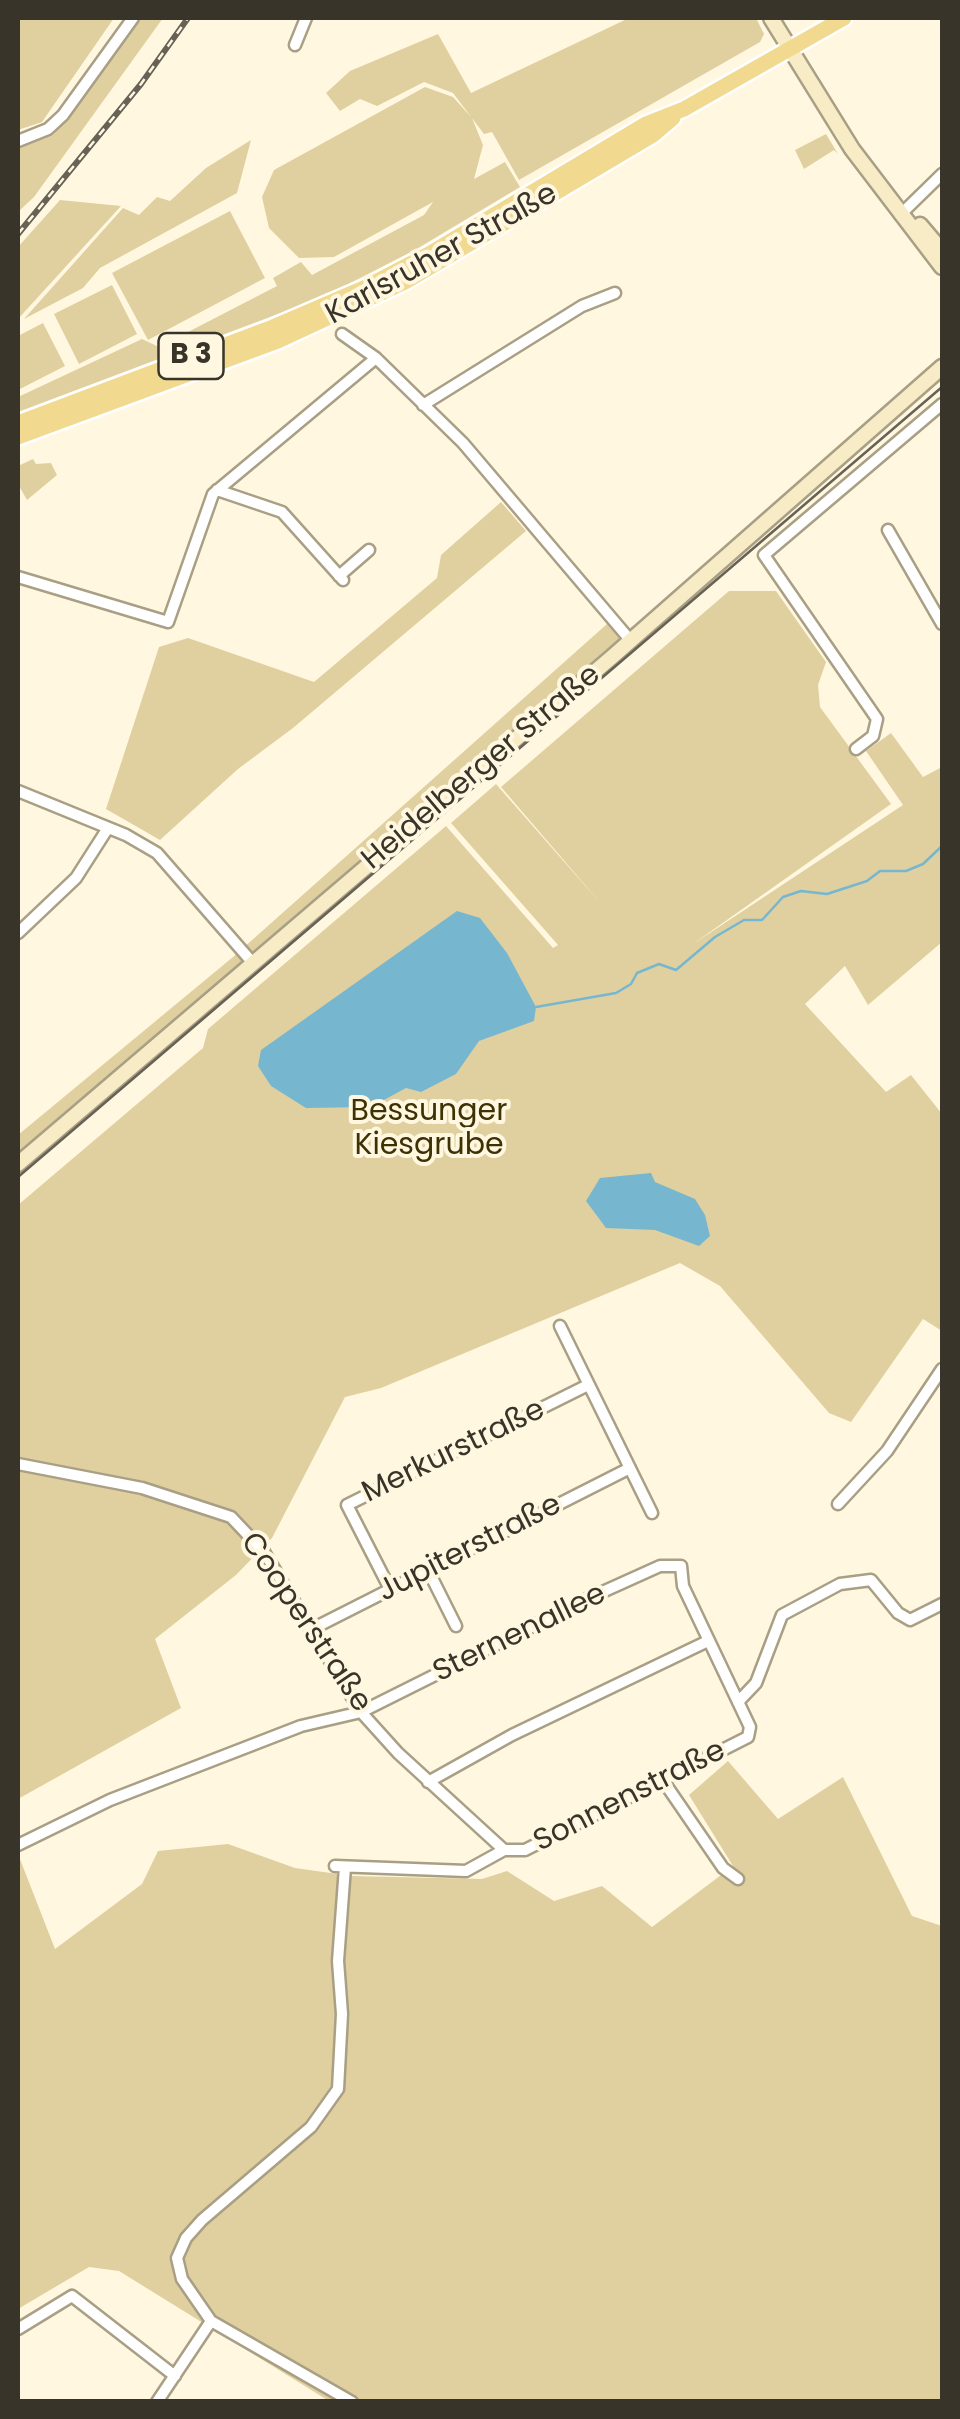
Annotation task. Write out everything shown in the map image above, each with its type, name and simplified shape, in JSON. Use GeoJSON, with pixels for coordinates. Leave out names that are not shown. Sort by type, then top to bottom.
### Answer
{"type":"FeatureCollection","features":[{"type":"Feature","properties":{"kind":"main road","name":"Karlsruher Straße"},"geometry":{"type":"LineString","coordinates":[[18,422],[273,327],[364,288],[646,124],[684,109],[844,18]]}},
{"type":"Feature","properties":{"kind":"main road","name":"Karlsruher Straße"},"geometry":{"type":"LineString","coordinates":[[18,437],[278,341],[405,282],[652,135],[684,109]]}},
{"type":"Feature","properties":{"kind":"street"},"geometry":{"type":"LineString","coordinates":[[18,140],[48,129],[63,114],[133,18]]}},
{"type":"Feature","properties":{"kind":"street"},"geometry":{"type":"LineString","coordinates":[[295,45],[306,18]]}},
{"type":"Feature","properties":{"kind":"street"},"geometry":{"type":"LineString","coordinates":[[771,18],[942,267]]}},
{"type":"Feature","properties":{"kind":"street"},"geometry":{"type":"LineString","coordinates":[[781,18],[792,46]]}},
{"type":"Feature","properties":{"kind":"street"},"geometry":{"type":"LineString","coordinates":[[903,212],[942,174]]}},
{"type":"Feature","properties":{"kind":"street"},"geometry":{"type":"LineString","coordinates":[[903,212],[942,251]]}},
{"type":"Feature","properties":{"kind":"street"},"geometry":{"type":"LineString","coordinates":[[423,405],[582,306],[615,292]]}},
{"type":"Feature","properties":{"kind":"street"},"geometry":{"type":"LineString","coordinates":[[342,334],[376,358],[482,464],[630,641]]}},
{"type":"Feature","properties":{"kind":"street"},"geometry":{"type":"LineString","coordinates":[[18,577],[168,622],[217,490],[376,358]]}},
{"type":"Feature","properties":{"kind":"street","name":"Heidelberger Straße"},"geometry":{"type":"LineString","coordinates":[[18,1164],[630,641],[942,367]]}},
{"type":"Feature","properties":{"kind":"street"},"geometry":{"type":"LineString","coordinates":[[856,749],[873,736],[878,719],[764,556],[942,404]]}},
{"type":"Feature","properties":{"kind":"street"},"geometry":{"type":"LineString","coordinates":[[217,490],[282,512],[341,578],[369,550]]}},
{"type":"Feature","properties":{"kind":"street"},"geometry":{"type":"LineString","coordinates":[[888,530],[942,624]]}},
{"type":"Feature","properties":{"kind":"street"},"geometry":{"type":"LineString","coordinates":[[18,791],[142,844],[171,867],[252,962]]}},
{"type":"Feature","properties":{"kind":"street"},"geometry":{"type":"LineString","coordinates":[[18,932],[76,878],[108,828]]}},
{"type":"Feature","properties":{"kind":"street"},"geometry":{"type":"LineString","coordinates":[[560,1326],[652,1513]]}},
{"type":"Feature","properties":{"kind":"street"},"geometry":{"type":"LineString","coordinates":[[838,1504],[887,1450],[942,1369]]}},
{"type":"Feature","properties":{"kind":"street","name":"Merkurstraße"},"geometry":{"type":"LineString","coordinates":[[390,1590],[346,1505],[588,1385]]}},
{"type":"Feature","properties":{"kind":"street","name":"Cooperstraße"},"geometry":{"type":"LineString","coordinates":[[18,1464],[142,1488],[231,1517],[264,1552],[361,1712],[428,1782],[504,1850]]}},
{"type":"Feature","properties":{"kind":"street","name":"Jupiterstraße"},"geometry":{"type":"LineString","coordinates":[[310,1630],[630,1468]]}},
{"type":"Feature","properties":{"kind":"street","name":"Sternenallee"},"geometry":{"type":"LineString","coordinates":[[18,1844],[118,1797],[302,1726],[361,1712],[589,1598],[660,1566],[681,1566]]}},
{"type":"Feature","properties":{"kind":"street","name":"Sonnenstraße"},"geometry":{"type":"LineString","coordinates":[[504,1850],[525,1850],[748,1737],[750,1727],[683,1586],[681,1566]]}},
{"type":"Feature","properties":{"kind":"street"},"geometry":{"type":"LineString","coordinates":[[428,1570],[456,1626]]}},
{"type":"Feature","properties":{"kind":"street"},"geometry":{"type":"LineString","coordinates":[[738,1702],[756,1684],[776,1622],[840,1584],[871,1580],[898,1613],[910,1620],[942,1604]]}},
{"type":"Feature","properties":{"kind":"street"},"geometry":{"type":"LineString","coordinates":[[428,1782],[496,1744],[708,1642]]}},
{"type":"Feature","properties":{"kind":"street"},"geometry":{"type":"LineString","coordinates":[[664,1782],[723,1868],[738,1879]]}},
{"type":"Feature","properties":{"kind":"street"},"geometry":{"type":"LineString","coordinates":[[352,2402],[212,2320],[182,2279],[177,2258],[186,2238],[202,2220],[311,2127],[338,2089],[340,1866],[466,1871],[504,1850]]}},
{"type":"Feature","properties":{"kind":"street"},"geometry":{"type":"LineString","coordinates":[[18,2329],[72,2296],[175,2376]]}},
{"type":"Feature","properties":{"kind":"street"},"geometry":{"type":"LineString","coordinates":[[157,2402],[212,2320]]}},
{"type":"Feature","properties":{"kind":"green space"},"geometry":{"type":"Polygon","coordinates":[[[18,18],[114,18],[42,122],[18,130],[18,18]]]}},
{"type":"Feature","properties":{"kind":"green space"},"geometry":{"type":"Polygon","coordinates":[[[141,18],[163,18],[34,197],[18,212],[18,146],[54,134],[141,18]]]}},
{"type":"Feature","properties":{"kind":"green space"},"geometry":{"type":"Polygon","coordinates":[[[629,18],[756,18],[764,34],[760,42],[519,180],[492,132],[484,134],[453,93],[424,82],[377,106],[360,99],[340,111],[326,93],[350,71],[438,34],[471,93],[629,18]]]}},
{"type":"Feature","properties":{"kind":"green space"},"geometry":{"type":"Polygon","coordinates":[[[425,87],[453,97],[472,118],[483,145],[474,179],[505,162],[520,187],[415,250],[323,297],[18,412],[18,397],[142,339],[159,347],[277,286],[273,278],[301,262],[312,275],[424,215],[433,202],[334,257],[299,258],[269,228],[262,197],[274,170],[425,87]]]}},
{"type":"Feature","properties":{"kind":"green space"},"geometry":{"type":"Polygon","coordinates":[[[826,134],[838,154],[834,150],[804,169],[795,150],[826,134]]]}},
{"type":"Feature","properties":{"kind":"green space"},"geometry":{"type":"Polygon","coordinates":[[[251,140],[237,193],[100,268],[83,288],[24,319],[123,208],[139,215],[157,197],[170,201],[206,168],[251,140]]]}},
{"type":"Feature","properties":{"kind":"green space"},"geometry":{"type":"Polygon","coordinates":[[[60,200],[121,206],[18,319],[18,247],[60,200]]]}},
{"type":"Feature","properties":{"kind":"green space"},"geometry":{"type":"Polygon","coordinates":[[[230,211],[265,278],[148,340],[112,273],[230,211]]]}},
{"type":"Feature","properties":{"kind":"green space"},"geometry":{"type":"Polygon","coordinates":[[[112,285],[137,334],[79,364],[54,314],[112,285]]]}},
{"type":"Feature","properties":{"kind":"green space"},"geometry":{"type":"Polygon","coordinates":[[[43,323],[65,366],[18,390],[18,336],[43,323]]]}},
{"type":"Feature","properties":{"kind":"green space"},"geometry":{"type":"Polygon","coordinates":[[[33,459],[36,464],[51,463],[57,475],[27,500],[18,484],[18,466],[33,459]]]}},
{"type":"Feature","properties":{"kind":"green space"},"geometry":{"type":"Polygon","coordinates":[[[501,502],[526,531],[293,728],[238,769],[160,840],[106,809],[159,647],[188,638],[314,682],[437,578],[441,555],[501,502]]]}},
{"type":"Feature","properties":{"kind":"green space","name":"Bessunger Kiesgrube"},"geometry":{"type":"Polygon","coordinates":[[[729,591],[776,591],[826,662],[818,685],[820,707],[891,804],[693,944],[903,805],[866,751],[891,733],[923,777],[942,767],[942,942],[868,1005],[845,966],[805,1004],[886,1092],[911,1075],[942,1114],[942,1331],[923,1319],[851,1422],[829,1413],[720,1286],[680,1263],[381,1388],[345,1397],[272,1538],[236,1575],[155,1639],[181,1708],[18,1799],[18,1205],[203,1048],[208,1029],[446,826],[553,948],[558,945],[451,823],[496,784],[603,906],[501,787],[729,591]]]}},
{"type":"Feature","properties":{"kind":"green space"},"geometry":{"type":"Polygon","coordinates":[[[607,624],[620,638],[18,1154],[18,1135],[233,957],[607,624]]]}},
{"type":"Feature","properties":{"kind":"green space"},"geometry":{"type":"Polygon","coordinates":[[[728,1761],[778,1819],[843,1777],[912,1916],[942,1926],[942,2401],[329,2401],[119,2271],[89,2267],[18,2309],[18,1854],[55,1949],[142,1884],[158,1851],[228,1844],[295,1868],[352,1876],[482,1879],[507,1871],[554,1901],[602,1886],[652,1927],[733,1866],[689,1795],[728,1761]]]}},
{"type":"Feature","properties":{"kind":"water"},"geometry":{"type":"Polygon","coordinates":[[[457,911],[480,918],[507,953],[536,1007],[534,1021],[479,1041],[456,1074],[421,1092],[406,1088],[371,1107],[306,1108],[271,1086],[258,1066],[261,1050],[457,911]]]}},
{"type":"Feature","properties":{"kind":"water"},"geometry":{"type":"Polygon","coordinates":[[[651,1173],[655,1182],[695,1199],[705,1215],[710,1236],[699,1246],[655,1230],[606,1228],[586,1201],[600,1178],[651,1173]]]}},
{"type":"Feature","properties":{"kind":"waterway"},"geometry":{"type":"LineString","coordinates":[[536,1007],[616,993],[631,984],[637,973],[659,964],[676,970],[715,937],[744,920],[762,920],[783,897],[801,891],[827,894],[867,881],[880,871],[906,871],[923,864],[942,846]]}},
{"type":"Feature","properties":{"kind":"tram line"},"geometry":{"type":"LineString","coordinates":[[18,1177],[942,387]]}},
{"type":"Feature","properties":{"kind":"railway"},"geometry":{"type":"LineString","coordinates":[[18,234],[141,84],[188,18]]}}]}
